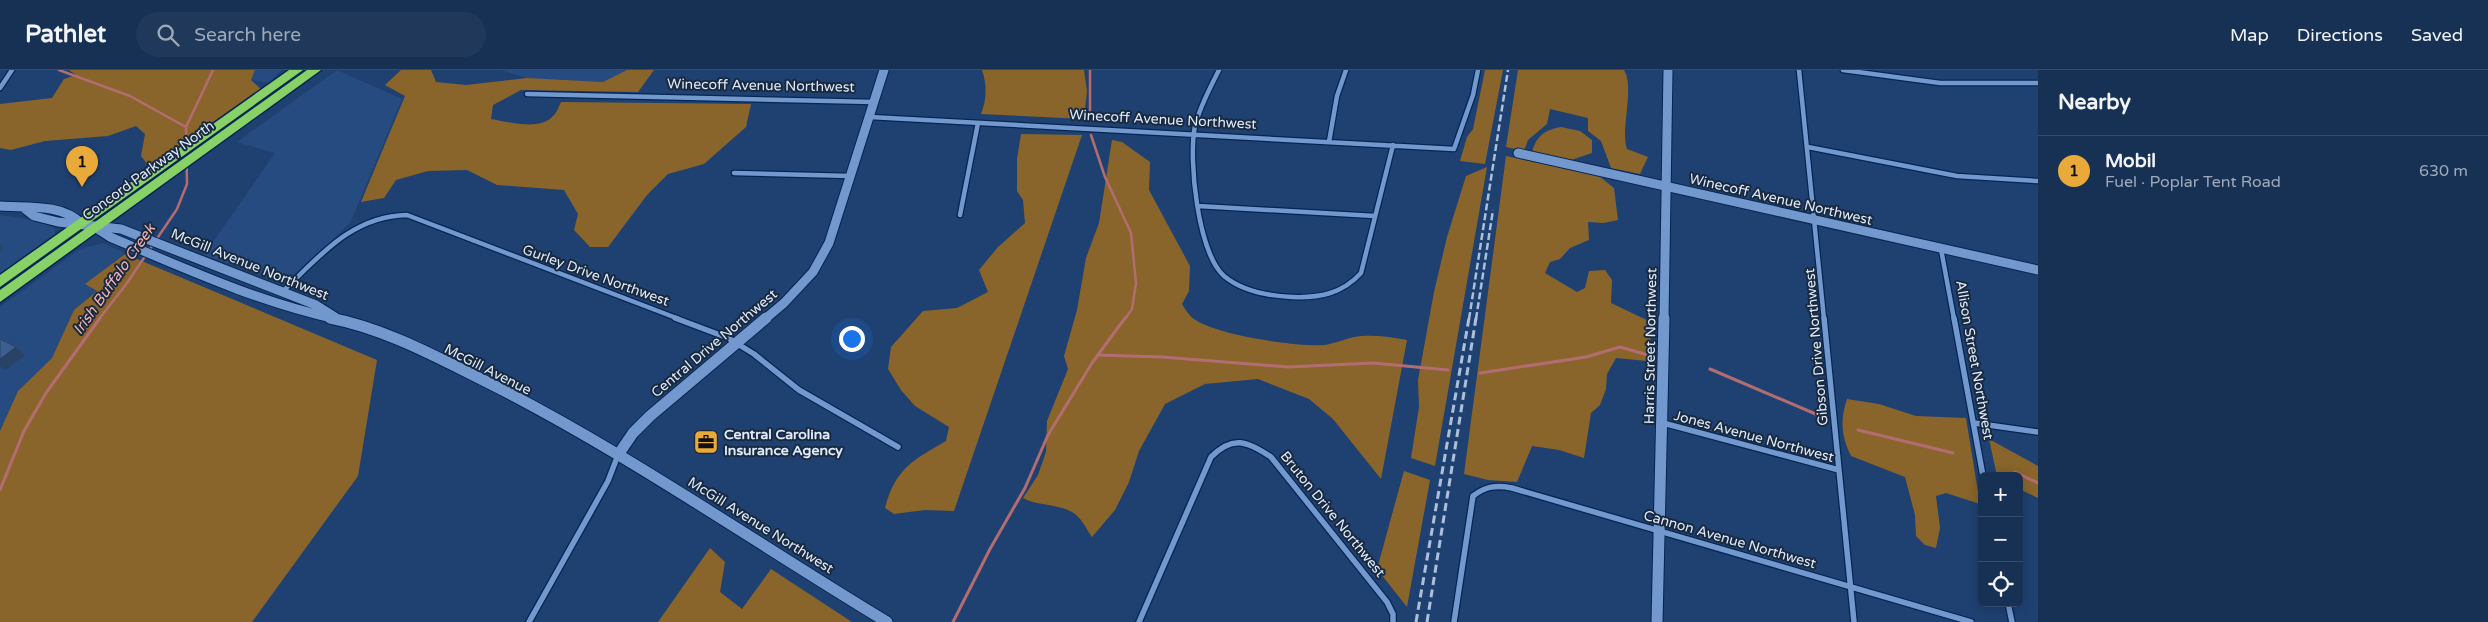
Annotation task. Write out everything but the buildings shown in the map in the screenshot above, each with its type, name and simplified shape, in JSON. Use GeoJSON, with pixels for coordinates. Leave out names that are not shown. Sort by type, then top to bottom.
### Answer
{"type":"FeatureCollection","features":[{"type":"Feature","properties":{"kind":"highway","name":"Concord Parkway North"},"geometry":{"type":"LineString","coordinates":[[160,175],[226,120],[297,70]]}},
{"type":"Feature","properties":{"kind":"highway"},"geometry":{"type":"LineString","coordinates":[[242,122],[270,96],[306,70]]}},
{"type":"Feature","properties":{"kind":"highway","name":"Concord Parkway North"},"geometry":{"type":"LineString","coordinates":[[0,297],[89,226],[160,175],[220,138],[315,70]]}},
{"type":"Feature","properties":{"kind":"highway","name":"Concord Parkway North"},"geometry":{"type":"LineString","coordinates":[[2,282],[89,226]]}},
{"type":"Feature","properties":{"kind":"street"},"geometry":{"type":"LineString","coordinates":[[0,88],[12,70]]}},
{"type":"Feature","properties":{"kind":"street","name":"Central Drive Northwest"},"geometry":{"type":"LineString","coordinates":[[529,622],[608,481],[618,456],[633,433],[650,416],[784,303],[813,272],[828,243],[852,176],[884,70]]}},
{"type":"Feature","properties":{"kind":"street"},"geometry":{"type":"LineString","coordinates":[[1219,70],[1199,116],[1194,134],[1193,184],[1209,256],[1218,270],[1233,282],[1249,290],[1274,296],[1319,297],[1336,293],[1352,284],[1361,273],[1392,146]]}},
{"type":"Feature","properties":{"kind":"street"},"geometry":{"type":"LineString","coordinates":[[1329,142],[1337,96],[1346,70]]}},
{"type":"Feature","properties":{"kind":"street","name":"Winecoff Avenue Northwest"},"geometry":{"type":"LineString","coordinates":[[870,117],[1454,149],[1473,95],[1478,70]]}},
{"type":"Feature","properties":{"kind":"street","name":"Harris Street Northwest"},"geometry":{"type":"LineString","coordinates":[[1657,622],[1663,423],[1668,70]]}},
{"type":"Feature","properties":{"kind":"street","name":"Gibson Drive Northwest"},"geometry":{"type":"LineString","coordinates":[[1799,70],[1816,221],[1854,622]]}},
{"type":"Feature","properties":{"kind":"street"},"geometry":{"type":"LineString","coordinates":[[1843,70],[1890,79],[1938,84],[1991,86],[2038,83]]}},
{"type":"Feature","properties":{"kind":"street","name":"Winecoff Avenue Northwest"},"geometry":{"type":"LineString","coordinates":[[527,94],[874,102]]}},
{"type":"Feature","properties":{"kind":"street"},"geometry":{"type":"LineString","coordinates":[[960,215],[978,123]]}},
{"type":"Feature","properties":{"kind":"street"},"geometry":{"type":"LineString","coordinates":[[1808,146],[1957,176],[2038,181]]}},
{"type":"Feature","properties":{"kind":"street","name":"Winecoff Avenue Northwest"},"geometry":{"type":"LineString","coordinates":[[1518,153],[2038,270]]}},
{"type":"Feature","properties":{"kind":"street"},"geometry":{"type":"LineString","coordinates":[[734,173],[852,176]]}},
{"type":"Feature","properties":{"kind":"street"},"geometry":{"type":"LineString","coordinates":[[0,206],[25,209],[34,216],[89,226]]}},
{"type":"Feature","properties":{"kind":"street"},"geometry":{"type":"LineString","coordinates":[[1198,206],[1375,216]]}},
{"type":"Feature","properties":{"kind":"street","name":"Gurley Drive Northwest"},"geometry":{"type":"LineString","coordinates":[[283,291],[348,234],[370,220],[398,214],[407,215],[544,269],[627,298],[737,342],[799,390],[898,447]]}},
{"type":"Feature","properties":{"kind":"street","name":"McGill Avenue Northwest"},"geometry":{"type":"LineString","coordinates":[[89,226],[121,229],[316,304],[340,320]]}},
{"type":"Feature","properties":{"kind":"street","name":"McGill Avenue Northwest"},"geometry":{"type":"LineString","coordinates":[[89,226],[110,237],[171,262],[307,313],[340,320]]}},
{"type":"Feature","properties":{"kind":"street","name":"Allison Street Northwest"},"geometry":{"type":"LineString","coordinates":[[1941,249],[1982,472]]}},
{"type":"Feature","properties":{"kind":"street"},"geometry":{"type":"LineString","coordinates":[[188,268],[254,287],[267,285]]}},
{"type":"Feature","properties":{"kind":"street","name":"McGill Avenue"},"geometry":{"type":"LineString","coordinates":[[340,320],[449,364],[618,456]]}},
{"type":"Feature","properties":{"kind":"street","name":"Jones Avenue Northwest"},"geometry":{"type":"LineString","coordinates":[[1663,423],[1839,470]]}},
{"type":"Feature","properties":{"kind":"street"},"geometry":{"type":"LineString","coordinates":[[1974,424],[2038,432]]}},
{"type":"Feature","properties":{"kind":"street","name":"Bruton Drive Northwest"},"geometry":{"type":"LineString","coordinates":[[1139,622],[1211,456],[1222,446],[1247,442],[1254,444],[1271,457],[1388,602],[1393,614],[1393,622]]}},
{"type":"Feature","properties":{"kind":"street","name":"McGill Avenue Northwest"},"geometry":{"type":"LineString","coordinates":[[618,456],[724,519],[887,622]]}},
{"type":"Feature","properties":{"kind":"street","name":"Cannon Avenue Northwest"},"geometry":{"type":"LineString","coordinates":[[1454,622],[1473,496],[1489,485],[1512,488],[1660,533],[1971,622]]}},
{"type":"Feature","properties":{"kind":"street"},"geometry":{"type":"LineString","coordinates":[[2009,607],[2012,622]]}},
{"type":"Feature","properties":{"kind":"shaded area"},"geometry":{"type":"Polygon","coordinates":[[[69,70],[255,70],[251,80],[262,90],[151,169],[141,156],[145,134],[136,126],[108,136],[45,141],[11,150],[0,148],[0,104],[52,98],[64,79],[76,75],[69,70]]]}},
{"type":"Feature","properties":{"kind":"shaded area"},"geometry":{"type":"Polygon","coordinates":[[[255,70],[281,70],[269,83],[251,80],[255,70]]]}},
{"type":"Feature","properties":{"kind":"shaded area"},"geometry":{"type":"Polygon","coordinates":[[[337,70],[402,99],[350,223],[286,284],[204,255],[275,153],[237,142],[337,70]]]}},
{"type":"Feature","properties":{"kind":"shaded area"},"geometry":{"type":"Polygon","coordinates":[[[401,70],[431,70],[436,82],[466,85],[527,78],[603,82],[627,70],[654,70],[638,92],[521,90],[493,105],[491,119],[524,124],[547,121],[556,113],[561,102],[751,104],[746,127],[704,164],[668,174],[647,195],[608,247],[590,247],[574,230],[578,214],[564,190],[497,185],[467,170],[428,171],[396,180],[384,198],[361,202],[405,96],[385,85],[401,70]]]}},
{"type":"Feature","properties":{"kind":"shaded area"},"geometry":{"type":"Polygon","coordinates":[[[501,70],[627,70],[604,82],[527,78],[501,70]]]}},
{"type":"Feature","properties":{"kind":"shaded area"},"geometry":{"type":"Polygon","coordinates":[[[982,70],[1084,70],[1087,91],[1084,119],[981,114],[986,92],[982,70]]]}},
{"type":"Feature","properties":{"kind":"shaded area"},"geometry":{"type":"Polygon","coordinates":[[[1485,70],[1503,70],[1485,164],[1460,161],[1467,137],[1473,129],[1485,70]]]}},
{"type":"Feature","properties":{"kind":"shaded area"},"geometry":{"type":"Polygon","coordinates":[[[1518,70],[1624,70],[1628,87],[1625,131],[1627,149],[1648,157],[1640,174],[1611,168],[1601,141],[1588,131],[1588,118],[1550,109],[1547,124],[1528,140],[1524,151],[1506,147],[1518,70]]]}},
{"type":"Feature","properties":{"kind":"shaded area"},"geometry":{"type":"Polygon","coordinates":[[[1561,127],[1580,131],[1592,140],[1592,153],[1571,160],[1532,152],[1536,141],[1542,134],[1561,127]]]}},
{"type":"Feature","properties":{"kind":"shaded area"},"geometry":{"type":"Polygon","coordinates":[[[1021,134],[1082,135],[954,511],[925,510],[894,514],[885,508],[894,484],[915,460],[946,441],[949,427],[915,406],[901,390],[888,369],[891,347],[923,311],[957,308],[988,292],[979,270],[998,247],[1025,223],[1023,200],[1017,191],[1017,159],[1021,134]]]}},
{"type":"Feature","properties":{"kind":"shaded area"},"geometry":{"type":"Polygon","coordinates":[[[1112,140],[1122,142],[1150,162],[1149,190],[1190,266],[1189,291],[1182,304],[1194,319],[1205,325],[1237,335],[1295,344],[1324,345],[1354,337],[1367,336],[1407,340],[1381,479],[1333,419],[1309,399],[1258,379],[1205,384],[1165,404],[1139,451],[1129,482],[1115,510],[1092,537],[1075,514],[1063,508],[1036,503],[1023,498],[1038,475],[1046,452],[1047,421],[1068,369],[1064,356],[1077,310],[1086,258],[1099,223],[1112,140]]]}},
{"type":"Feature","properties":{"kind":"shaded area"},"geometry":{"type":"Polygon","coordinates":[[[1506,156],[1599,176],[1614,188],[1618,220],[1604,223],[1588,222],[1589,240],[1570,248],[1560,259],[1550,262],[1545,273],[1577,292],[1585,288],[1589,271],[1605,270],[1612,280],[1611,303],[1653,323],[1647,361],[1616,358],[1607,374],[1606,389],[1600,405],[1591,413],[1584,458],[1559,450],[1532,446],[1517,482],[1488,480],[1464,474],[1506,156]]]}},
{"type":"Feature","properties":{"kind":"shaded area"},"geometry":{"type":"Polygon","coordinates":[[[1487,167],[1435,466],[1411,458],[1419,407],[1418,380],[1434,292],[1447,237],[1466,176],[1487,167]]]}},
{"type":"Feature","properties":{"kind":"shaded area"},"geometry":{"type":"Polygon","coordinates":[[[0,215],[39,221],[55,229],[55,237],[0,276],[0,215]]]}},
{"type":"Feature","properties":{"kind":"shaded area"},"geometry":{"type":"Polygon","coordinates":[[[103,243],[125,253],[86,284],[97,291],[74,310],[52,358],[18,391],[0,431],[0,307],[80,249],[103,243]]]}},
{"type":"Feature","properties":{"kind":"shaded area"},"geometry":{"type":"Polygon","coordinates":[[[125,254],[377,360],[358,476],[252,622],[0,622],[0,431],[18,391],[52,358],[74,310],[97,291],[85,284],[125,254]]]}},
{"type":"Feature","properties":{"kind":"shaded area"},"geometry":{"type":"Polygon","coordinates":[[[1847,399],[1879,404],[1916,416],[1966,418],[1978,492],[1978,503],[1946,493],[1936,496],[1940,528],[1936,548],[1925,545],[1916,536],[1915,515],[1905,477],[1851,456],[1843,435],[1843,414],[1847,399]]]}},
{"type":"Feature","properties":{"kind":"shaded area"},"geometry":{"type":"Polygon","coordinates":[[[1989,439],[2038,466],[2038,498],[2023,491],[2023,472],[1996,472],[1989,439]]]}},
{"type":"Feature","properties":{"kind":"shaded area"},"geometry":{"type":"Polygon","coordinates":[[[1404,471],[1430,480],[1407,607],[1377,569],[1404,471]]]}},
{"type":"Feature","properties":{"kind":"shaded area"},"geometry":{"type":"Polygon","coordinates":[[[710,548],[725,562],[720,592],[742,609],[771,569],[852,622],[658,622],[710,548]]]}},
{"type":"Feature","properties":{"kind":"waterway"},"geometry":{"type":"LineString","coordinates":[[59,70],[130,96],[186,127]]}},
{"type":"Feature","properties":{"kind":"waterway","name":"Irish Buffalo Creek"},"geometry":{"type":"LineString","coordinates":[[186,127],[213,70]]}},
{"type":"Feature","properties":{"kind":"waterway"},"geometry":{"type":"LineString","coordinates":[[1090,70],[1090,118]]}},
{"type":"Feature","properties":{"kind":"waterway","name":"Irish Buffalo Creek"},"geometry":{"type":"LineString","coordinates":[[99,319],[127,283],[177,209],[187,184],[186,127]]}},
{"type":"Feature","properties":{"kind":"waterway"},"geometry":{"type":"LineString","coordinates":[[1091,135],[1105,177],[1131,233],[1136,283],[1132,309],[1125,319]]}},
{"type":"Feature","properties":{"kind":"waterway","name":"Irish Buffalo Creek"},"geometry":{"type":"LineString","coordinates":[[0,490],[24,431],[46,393],[100,318]]}},
{"type":"Feature","properties":{"kind":"waterway"},"geometry":{"type":"LineString","coordinates":[[953,622],[990,549],[1025,488],[1048,435],[1092,363],[1125,318]]}},
{"type":"Feature","properties":{"kind":"waterway"},"geometry":{"type":"LineString","coordinates":[[1480,373],[1586,357],[1620,347],[1655,357]]}},
{"type":"Feature","properties":{"kind":"waterway"},"geometry":{"type":"LineString","coordinates":[[1099,355],[1162,357],[1288,367],[1373,363],[1448,370]]}},
{"type":"Feature","properties":{"kind":"waterway"},"geometry":{"type":"LineString","coordinates":[[1710,369],[1825,418]]}},
{"type":"Feature","properties":{"kind":"waterway"},"geometry":{"type":"LineString","coordinates":[[1858,430],[1953,453]]}},
{"type":"Feature","properties":{"kind":"waterway"},"geometry":{"type":"LineString","coordinates":[[2023,476],[2038,483]]}},
{"type":"Feature","properties":{"kind":"railway"},"geometry":{"type":"LineString","coordinates":[[1469,319],[1508,70]]}},
{"type":"Feature","properties":{"kind":"railway"},"geometry":{"type":"LineString","coordinates":[[1476,319],[1493,210]]}},
{"type":"Feature","properties":{"kind":"railway"},"geometry":{"type":"LineString","coordinates":[[1416,622],[1469,318]]}},
{"type":"Feature","properties":{"kind":"railway"},"geometry":{"type":"LineString","coordinates":[[1427,622],[1476,318]]}},
{"type":"Feature","properties":{"kind":"place","name":"Mobil"},"geometry":{"type":"Point","coordinates":[82,187]}},
{"type":"Feature","properties":{"kind":"place","name":"Central Carolina Insurance Agency"},"geometry":{"type":"Point","coordinates":[706,442]}}]}
